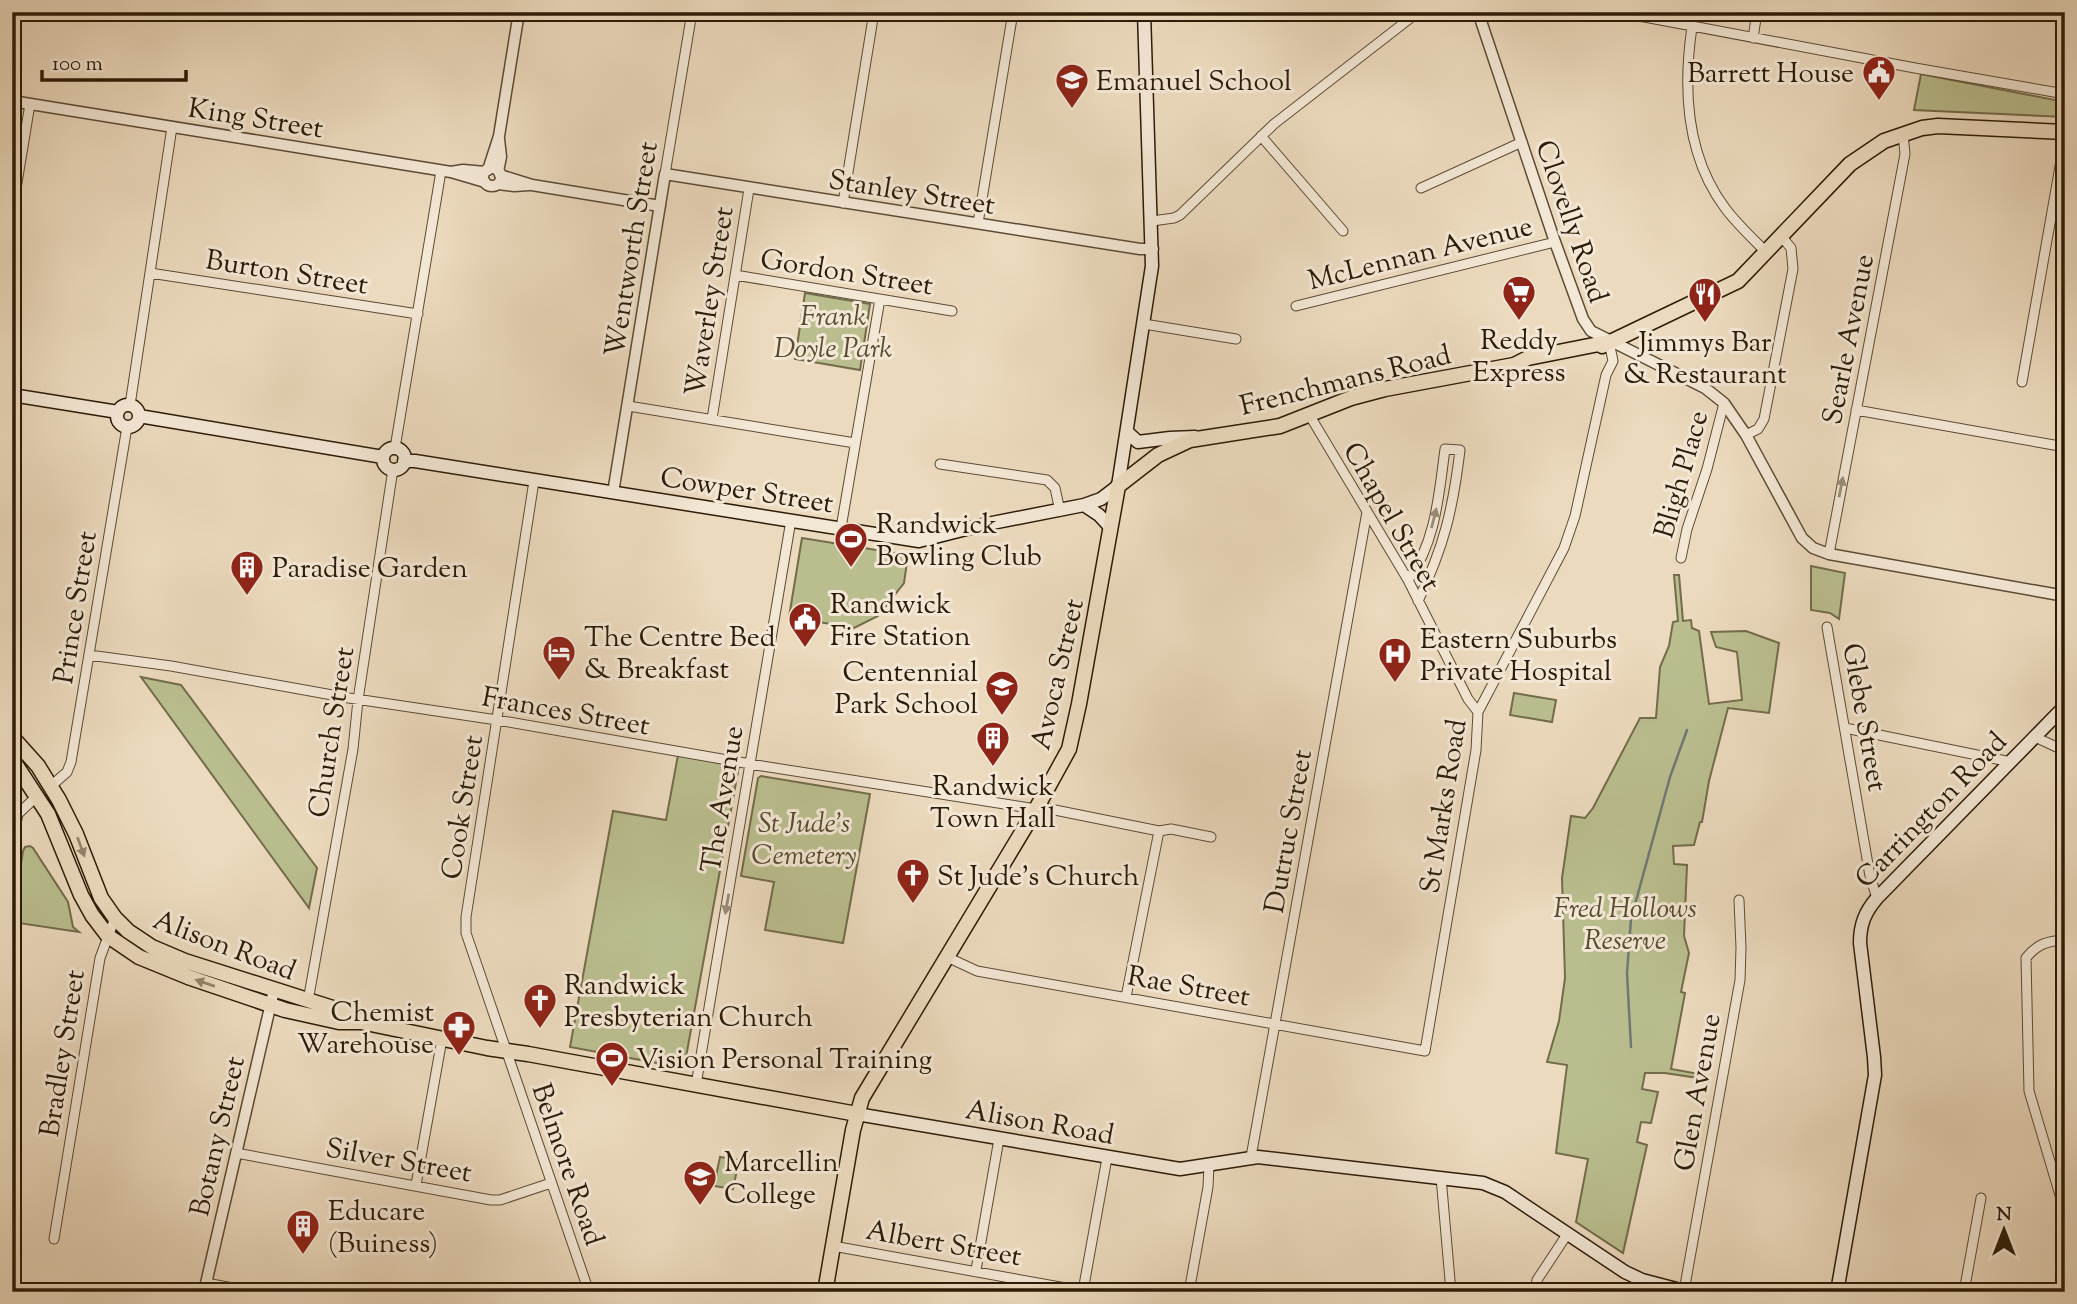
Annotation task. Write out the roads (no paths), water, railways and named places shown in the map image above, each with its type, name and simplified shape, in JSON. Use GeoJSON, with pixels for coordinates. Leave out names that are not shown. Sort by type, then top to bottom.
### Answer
{"type":"FeatureCollection","features":[{"type":"Feature","properties":{"kind":"main road","name":"Avoca Street"},"geometry":{"type":"LineString","coordinates":[[825,1292],[862,1098],[1036,809],[1071,742],[1127,432],[1153,249],[1144,12]]}},
{"type":"Feature","properties":{"kind":"main road","name":"Frenchmans Road"},"geometry":{"type":"LineString","coordinates":[[1118,486],[1169,448],[1190,440],[1280,426],[1351,398],[1385,389],[1514,365],[1528,358],[1609,342],[1738,281],[1850,164],[1884,141],[1938,126],[2065,132]]}},
{"type":"Feature","properties":{"kind":"main road"},"geometry":{"type":"LineString","coordinates":[[12,395],[118,412]]}},
{"type":"Feature","properties":{"kind":"main road"},"geometry":{"type":"LineString","coordinates":[[134,410],[137,423],[127,427],[119,421],[118,412],[121,407],[383,457]]}},
{"type":"Feature","properties":{"kind":"main road"},"geometry":{"type":"LineString","coordinates":[[1127,432],[1138,442],[1207,437]]}},
{"type":"Feature","properties":{"kind":"main road"},"geometry":{"type":"LineString","coordinates":[[395,448],[402,453],[404,461],[401,467],[393,469],[385,465],[383,457],[388,450],[395,448]]}},
{"type":"Feature","properties":{"kind":"main road","name":"Cowper Street"},"geometry":{"type":"LineString","coordinates":[[404,461],[919,541],[982,525],[1084,505],[1101,499],[1118,486]]}},
{"type":"Feature","properties":{"kind":"main road"},"geometry":{"type":"LineString","coordinates":[[1084,505],[1099,514],[1111,528]]}},
{"type":"Feature","properties":{"kind":"main road","name":"Carrington Road"},"geometry":{"type":"LineString","coordinates":[[1837,1292],[1873,1092],[1874,1057],[1860,933],[1864,916],[1877,898],[2065,706]]}},
{"type":"Feature","properties":{"kind":"main road","name":"Alison Road"},"geometry":{"type":"LineString","coordinates":[[12,737],[51,786],[76,834],[101,898],[128,931],[152,947],[185,961],[339,1010],[361,1022]]}},
{"type":"Feature","properties":{"kind":"main road","name":"Alison Road"},"geometry":{"type":"LineString","coordinates":[[12,759],[48,814],[81,895],[108,936],[139,957],[161,967],[270,1005],[339,1022],[361,1022],[506,1052],[1180,1169],[1251,1157],[1472,1181],[1495,1187],[1625,1272],[1643,1280],[1686,1291]]}},
{"type":"Feature","properties":{"kind":"main road"},"geometry":{"type":"LineString","coordinates":[[37,796],[51,786]]}},
{"type":"Feature","properties":{"kind":"street"},"geometry":{"type":"LineString","coordinates":[[492,176],[519,12]]}},
{"type":"Feature","properties":{"kind":"street","name":"Wentworth Street"},"geometry":{"type":"LineString","coordinates":[[613,493],[692,12]]}},
{"type":"Feature","properties":{"kind":"street"},"geometry":{"type":"LineString","coordinates":[[843,203],[874,12]]}},
{"type":"Feature","properties":{"kind":"street"},"geometry":{"type":"LineString","coordinates":[[978,223],[1013,12]]}},
{"type":"Feature","properties":{"kind":"street","name":"Clovelly Road"},"geometry":{"type":"LineString","coordinates":[[1478,12],[1555,242],[1583,319],[1591,331],[1705,388],[1724,403],[1746,435],[1802,538],[1813,548],[1829,554],[2065,596]]}},
{"type":"Feature","properties":{"kind":"street"},"geometry":{"type":"LineString","coordinates":[[1618,12],[2065,94]]}},
{"type":"Feature","properties":{"kind":"street"},"geometry":{"type":"LineString","coordinates":[[1753,38],[1757,12]]}},
{"type":"Feature","properties":{"kind":"street"},"geometry":{"type":"LineString","coordinates":[[1152,221],[1180,215],[1261,136],[1413,16]]}},
{"type":"Feature","properties":{"kind":"street"},"geometry":{"type":"LineString","coordinates":[[1692,27],[1686,63],[1687,90],[1693,137],[1698,153],[1725,208],[1766,252]]}},
{"type":"Feature","properties":{"kind":"street","name":"King Street"},"geometry":{"type":"LineString","coordinates":[[12,101],[446,172],[463,170],[532,185],[660,206]]}},
{"type":"Feature","properties":{"kind":"street"},"geometry":{"type":"LineString","coordinates":[[12,213],[30,104]]}},
{"type":"Feature","properties":{"kind":"street"},"geometry":{"type":"LineString","coordinates":[[134,410],[150,273],[172,127]]}},
{"type":"Feature","properties":{"kind":"street","name":"Searle Avenue"},"geometry":{"type":"LineString","coordinates":[[1829,554],[1905,154],[1903,134]]}},
{"type":"Feature","properties":{"kind":"street"},"geometry":{"type":"LineString","coordinates":[[1261,136],[1343,231]]}},
{"type":"Feature","properties":{"kind":"street"},"geometry":{"type":"LineString","coordinates":[[2022,382],[2065,138]]}},
{"type":"Feature","properties":{"kind":"street"},"geometry":{"type":"LineString","coordinates":[[1421,188],[1522,142]]}},
{"type":"Feature","properties":{"kind":"street"},"geometry":{"type":"LineString","coordinates":[[395,448],[446,172]]}},
{"type":"Feature","properties":{"kind":"street","name":"Stanley Street"},"geometry":{"type":"LineString","coordinates":[[665,174],[1153,249]]}},
{"type":"Feature","properties":{"kind":"street","name":"Waverley Street"},"geometry":{"type":"LineString","coordinates":[[712,419],[749,189]]}},
{"type":"Feature","properties":{"kind":"street"},"geometry":{"type":"LineString","coordinates":[[1746,435],[1758,429],[1765,415],[1793,269],[1790,248],[1782,236]]}},
{"type":"Feature","properties":{"kind":"street","name":"McLennan Avenue"},"geometry":{"type":"LineString","coordinates":[[1296,306],[1555,242]]}},
{"type":"Feature","properties":{"kind":"street","name":"Burton Street"},"geometry":{"type":"LineString","coordinates":[[150,273],[418,314]]}},
{"type":"Feature","properties":{"kind":"street","name":"Gordon Street"},"geometry":{"type":"LineString","coordinates":[[735,275],[952,311]]}},
{"type":"Feature","properties":{"kind":"street"},"geometry":{"type":"LineString","coordinates":[[841,528],[880,299]]}},
{"type":"Feature","properties":{"kind":"street"},"geometry":{"type":"LineString","coordinates":[[1144,324],[1236,340]]}},
{"type":"Feature","properties":{"kind":"street","name":"St Marks Road"},"geometry":{"type":"LineString","coordinates":[[1425,1051],[1470,789],[1478,712],[1564,548],[1575,516],[1606,375],[1613,361],[1609,342]]}},
{"type":"Feature","properties":{"kind":"street","name":"Bligh Place"},"geometry":{"type":"LineString","coordinates":[[1681,558],[1724,403]]}},
{"type":"Feature","properties":{"kind":"street"},"geometry":{"type":"LineString","coordinates":[[628,406],[855,443]]}},
{"type":"Feature","properties":{"kind":"street"},"geometry":{"type":"LineString","coordinates":[[1856,410],[2065,447]]}},
{"type":"Feature","properties":{"kind":"street","name":"Chapel Street"},"geometry":{"type":"LineString","coordinates":[[1310,416],[1408,580],[1468,699],[1478,712]]}},
{"type":"Feature","properties":{"kind":"street","name":"Prince Street"},"geometry":{"type":"LineString","coordinates":[[51,786],[65,774],[71,764],[127,427]]}},
{"type":"Feature","properties":{"kind":"street"},"geometry":{"type":"LineString","coordinates":[[1408,580],[1416,570],[1429,540],[1438,502],[1445,449],[1461,450],[1449,522],[1434,568],[1418,601]]}},
{"type":"Feature","properties":{"kind":"street"},"geometry":{"type":"LineString","coordinates":[[940,464],[1047,480],[1055,488],[1060,510]]}},
{"type":"Feature","properties":{"kind":"street","name":"Church Street"},"geometry":{"type":"LineString","coordinates":[[308,1001],[353,748],[393,469]]}},
{"type":"Feature","properties":{"kind":"street","name":"Cook Street"},"geometry":{"type":"LineString","coordinates":[[506,1052],[468,946],[465,927],[534,481]]}},
{"type":"Feature","properties":{"kind":"street","name":"Dutruc Street"},"geometry":{"type":"LineString","coordinates":[[1251,1157],[1367,512]]}},
{"type":"Feature","properties":{"kind":"street","name":"The Avenue"},"geometry":{"type":"LineString","coordinates":[[696,1085],[791,520]]}},
{"type":"Feature","properties":{"kind":"street","name":"Glebe Street"},"geometry":{"type":"LineString","coordinates":[[1828,627],[1870,877],[1877,898]]}},
{"type":"Feature","properties":{"kind":"street","name":"Frances Street"},"geometry":{"type":"LineString","coordinates":[[89,655],[171,666],[358,700],[497,720],[750,764],[1050,809],[1159,831],[1171,829],[1211,837]]}},
{"type":"Feature","properties":{"kind":"street"},"geometry":{"type":"LineString","coordinates":[[1845,728],[2011,762]]}},
{"type":"Feature","properties":{"kind":"street"},"geometry":{"type":"LineString","coordinates":[[2035,737],[2065,751]]}},
{"type":"Feature","properties":{"kind":"street"},"geometry":{"type":"LineString","coordinates":[[12,844],[18,814],[37,796]]}},
{"type":"Feature","properties":{"kind":"street"},"geometry":{"type":"LineString","coordinates":[[1126,997],[1159,831]]}},
{"type":"Feature","properties":{"kind":"street","name":"Glen Avenue"},"geometry":{"type":"LineString","coordinates":[[1686,1291],[1740,980],[1740,901]]}},
{"type":"Feature","properties":{"kind":"street","name":"Bradley Street"},"geometry":{"type":"LineString","coordinates":[[54,1239],[100,958],[115,918]]}},
{"type":"Feature","properties":{"kind":"street"},"geometry":{"type":"LineString","coordinates":[[2065,940],[2047,941],[2034,948],[2026,958],[2029,1091],[2065,1212]]}},
{"type":"Feature","properties":{"kind":"street","name":"Rae Street"},"geometry":{"type":"LineString","coordinates":[[947,957],[977,971],[1425,1051]]}},
{"type":"Feature","properties":{"kind":"street","name":"Botany Street"},"geometry":{"type":"LineString","coordinates":[[204,1287],[274,990]]}},
{"type":"Feature","properties":{"kind":"street"},"geometry":{"type":"LineString","coordinates":[[416,1185],[443,1039]]}},
{"type":"Feature","properties":{"kind":"street","name":"Belmore Road"},"geometry":{"type":"LineString","coordinates":[[506,1052],[589,1292]]}},
{"type":"Feature","properties":{"kind":"street"},"geometry":{"type":"LineString","coordinates":[[976,1270],[999,1139]]}},
{"type":"Feature","properties":{"kind":"street","name":"Silver Street"},"geometry":{"type":"LineString","coordinates":[[236,1153],[500,1200],[551,1183]]}},
{"type":"Feature","properties":{"kind":"street"},"geometry":{"type":"LineString","coordinates":[[1086,1291],[1107,1158]]}},
{"type":"Feature","properties":{"kind":"street"},"geometry":{"type":"LineString","coordinates":[[1189,1292],[1208,1187],[1209,1165]]}},
{"type":"Feature","properties":{"kind":"street"},"geometry":{"type":"LineString","coordinates":[[1441,1178],[1451,1292]]}},
{"type":"Feature","properties":{"kind":"street"},"geometry":{"type":"LineString","coordinates":[[1964,1292],[1981,1198]]}},
{"type":"Feature","properties":{"kind":"street"},"geometry":{"type":"LineString","coordinates":[[1535,1292],[1537,1280],[1568,1233]]}},
{"type":"Feature","properties":{"kind":"street","name":"Albert Street"},"geometry":{"type":"LineString","coordinates":[[832,1246],[976,1270],[1046,1288],[1086,1291]]}},
{"type":"Feature","properties":{"kind":"street"},"geometry":{"type":"LineString","coordinates":[[204,1287],[254,1292]]}},
{"type":"Feature","properties":{"kind":"waterway"},"geometry":{"type":"LineString","coordinates":[[1631,1047],[1627,973],[1631,919],[1670,777],[1687,730]]}},
{"type":"Feature","properties":{"kind":"place","name":"Barrett House"},"geometry":{"type":"Point","coordinates":[1879,102]}},
{"type":"Feature","properties":{"kind":"place","name":"Emanuel School"},"geometry":{"type":"Point","coordinates":[1072,110]}},
{"type":"Feature","properties":{"kind":"place","name":"Reddy Express"},"geometry":{"type":"Point","coordinates":[1519,322]}},
{"type":"Feature","properties":{"kind":"place","name":"Jimmys Bar & Restaurant"},"geometry":{"type":"Point","coordinates":[1705,324]}},
{"type":"Feature","properties":{"kind":"place","name":"Randwick Bowling Club"},"geometry":{"type":"Point","coordinates":[851,569]}},
{"type":"Feature","properties":{"kind":"place","name":"Paradise Garden"},"geometry":{"type":"Point","coordinates":[247,597]}},
{"type":"Feature","properties":{"kind":"place","name":"Randwick Fire Station"},"geometry":{"type":"Point","coordinates":[805,649]}},
{"type":"Feature","properties":{"kind":"place","name":"The Centre Bed & Breakfast"},"geometry":{"type":"Point","coordinates":[559,682]}},
{"type":"Feature","properties":{"kind":"place","name":"Eastern Suburbs Private Hospital"},"geometry":{"type":"Point","coordinates":[1395,684]}},
{"type":"Feature","properties":{"kind":"place","name":"Centennial Park School"},"geometry":{"type":"Point","coordinates":[1002,717]}},
{"type":"Feature","properties":{"kind":"place","name":"Randwick Town Hall"},"geometry":{"type":"Point","coordinates":[993,768]}},
{"type":"Feature","properties":{"kind":"place","name":"St Jude's Church"},"geometry":{"type":"Point","coordinates":[913,905]}},
{"type":"Feature","properties":{"kind":"place","name":"Randwick Presbyterian Church"},"geometry":{"type":"Point","coordinates":[540,1030]}},
{"type":"Feature","properties":{"kind":"place","name":"Chemist Warehouse"},"geometry":{"type":"Point","coordinates":[459,1057]}},
{"type":"Feature","properties":{"kind":"place","name":"Vision Personal Training"},"geometry":{"type":"Point","coordinates":[612,1088]}},
{"type":"Feature","properties":{"kind":"place","name":"Marcellin College"},"geometry":{"type":"Point","coordinates":[700,1207]}},
{"type":"Feature","properties":{"kind":"place","name":"Educare (Buiness)"},"geometry":{"type":"Point","coordinates":[303,1256]}},
{"type":"Feature","properties":{"kind":"park label","name":"Frank Doyle Park"},"geometry":{"type":"Point","coordinates":[833,331]}},
{"type":"Feature","properties":{"kind":"park label","name":"St Jude's Cemetery"},"geometry":{"type":"Point","coordinates":[804,838]}},
{"type":"Feature","properties":{"kind":"park label","name":"Fred Hollows Reserve"},"geometry":{"type":"Point","coordinates":[1625,923]}}]}
